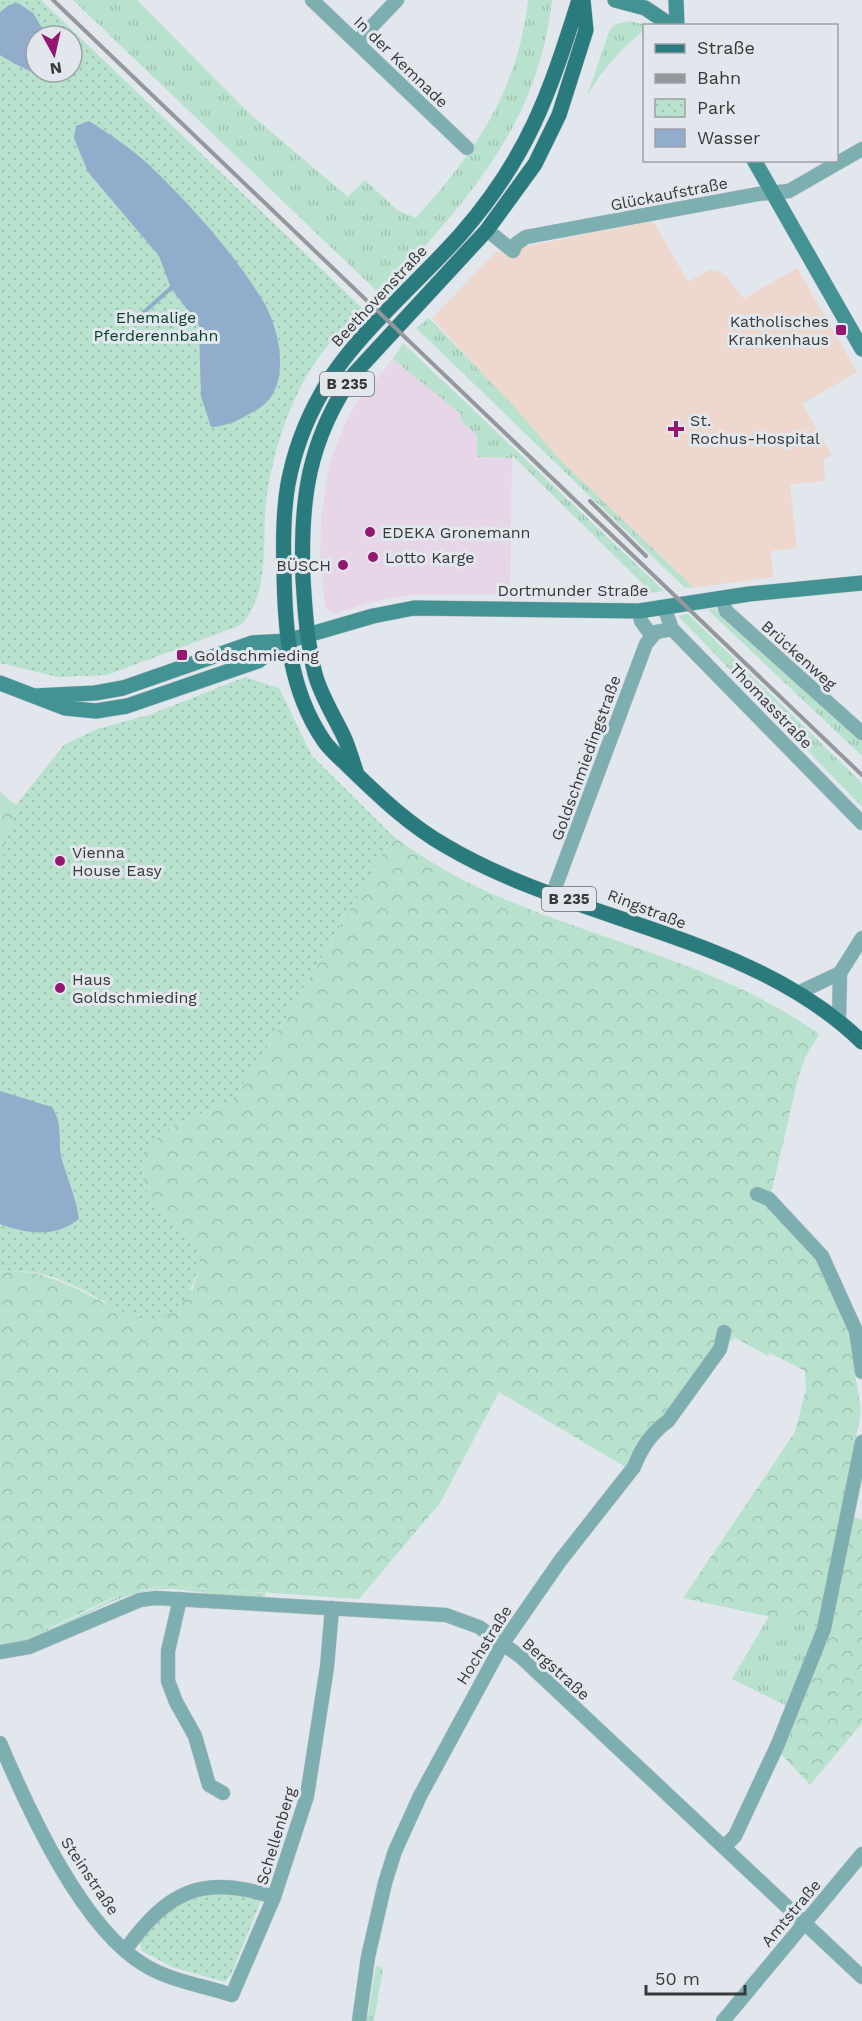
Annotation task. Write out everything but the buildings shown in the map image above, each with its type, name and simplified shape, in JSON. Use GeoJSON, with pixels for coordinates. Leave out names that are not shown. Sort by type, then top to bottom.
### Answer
{"type":"FeatureCollection","features":[{"type":"Feature","properties":{"kind":"main road","name":"Beethovenstraße"},"geometry":{"type":"LineString","coordinates":[[308,636],[301,527],[306,484],[318,440],[335,401],[354,374],[487,230],[521,187],[559,116],[586,30],[581,0]]}},
{"type":"Feature","properties":{"kind":"main road","name":"Beethovenstraße"},"geometry":{"type":"LineString","coordinates":[[287,641],[285,506],[300,437],[321,393],[341,362],[459,236],[505,179],[543,108],[581,0]]}},
{"type":"Feature","properties":{"kind":"main road","name":"Ringstraße"},"geometry":{"type":"LineString","coordinates":[[308,636],[315,675],[344,737],[357,775]]}},
{"type":"Feature","properties":{"kind":"main road","name":"Ringstraße"},"geometry":{"type":"LineString","coordinates":[[287,641],[296,685],[325,743],[411,823],[447,847],[507,876],[763,973],[800,992],[838,1019],[862,1042]]}},
{"type":"Feature","properties":{"kind":"street","name":"In der Kemnade"},"geometry":{"type":"LineString","coordinates":[[312,0],[357,42],[369,57],[467,148]]}},
{"type":"Feature","properties":{"kind":"street"},"geometry":{"type":"LineString","coordinates":[[357,42],[397,0]]}},
{"type":"Feature","properties":{"kind":"street"},"geometry":{"type":"LineString","coordinates":[[615,0],[645,8],[669,24]]}},
{"type":"Feature","properties":{"kind":"street"},"geometry":{"type":"LineString","coordinates":[[676,0],[678,24]]}},
{"type":"Feature","properties":{"kind":"street","name":"Glückaufstraße"},"geometry":{"type":"LineString","coordinates":[[487,230],[513,251],[516,244],[526,237],[789,191],[862,149]]}},
{"type":"Feature","properties":{"kind":"street"},"geometry":{"type":"LineString","coordinates":[[755,162],[862,349]]}},
{"type":"Feature","properties":{"kind":"street","name":"Dortmunder Straße"},"geometry":{"type":"LineString","coordinates":[[0,683],[35,696],[50,705],[79,711],[127,706],[258,661],[287,641],[373,616],[414,608],[639,611],[722,598],[862,583]]}},
{"type":"Feature","properties":{"kind":"street","name":"Brückenweg"},"geometry":{"type":"LineString","coordinates":[[722,598],[726,611],[862,733]]}},
{"type":"Feature","properties":{"kind":"street","name":"Thomasstraße"},"geometry":{"type":"LineString","coordinates":[[664,607],[672,629],[862,823]]}},
{"type":"Feature","properties":{"kind":"street"},"geometry":{"type":"LineString","coordinates":[[639,611],[648,639],[672,629]]}},
{"type":"Feature","properties":{"kind":"street","name":"Goldschmiedingstraße"},"geometry":{"type":"LineString","coordinates":[[553,893],[648,639]]}},
{"type":"Feature","properties":{"kind":"street"},"geometry":{"type":"LineString","coordinates":[[838,1019],[840,973],[862,938]]}},
{"type":"Feature","properties":{"kind":"street"},"geometry":{"type":"LineString","coordinates":[[800,992],[840,973]]}},
{"type":"Feature","properties":{"kind":"street"},"geometry":{"type":"LineString","coordinates":[[757,1194],[770,1199],[822,1256],[856,1331],[862,1372]]}},
{"type":"Feature","properties":{"kind":"street","name":"Hochstraße"},"geometry":{"type":"LineString","coordinates":[[359,2021],[370,1948],[395,1851],[420,1796],[502,1643],[560,1561],[634,1467],[639,1452],[668,1421],[720,1349],[724,1332]]}},
{"type":"Feature","properties":{"kind":"street"},"geometry":{"type":"LineString","coordinates":[[724,1847],[735,1836],[778,1744],[824,1629],[860,1464],[862,1442]]}},
{"type":"Feature","properties":{"kind":"street"},"geometry":{"type":"LineString","coordinates":[[180,1599],[168,1650],[168,1681],[176,1702],[195,1736],[209,1785],[223,1792]]}},
{"type":"Feature","properties":{"kind":"street","name":"Bergstraße"},"geometry":{"type":"LineString","coordinates":[[0,1652],[28,1647],[140,1600],[180,1599],[447,1615],[479,1626],[502,1643],[862,1977]]}},
{"type":"Feature","properties":{"kind":"street","name":"Schellenberg"},"geometry":{"type":"LineString","coordinates":[[232,1995],[274,1897],[307,1796],[327,1667],[332,1608]]}},
{"type":"Feature","properties":{"kind":"street","name":"Steinstraße"},"geometry":{"type":"LineString","coordinates":[[0,1743],[21,1791],[73,1886],[99,1923],[146,1966],[232,1995]]}},
{"type":"Feature","properties":{"kind":"street","name":"Amtstraße"},"geometry":{"type":"LineString","coordinates":[[723,2021],[862,1854]]}},
{"type":"Feature","properties":{"kind":"street"},"geometry":{"type":"LineString","coordinates":[[126,1949],[159,1908],[185,1893],[199,1889],[236,1888],[274,1897]]}},
{"type":"Feature","properties":{"kind":"shaded area","name":"St. Rochus-Hospital"},"geometry":{"type":"Polygon","coordinates":[[[653,221],[688,282],[709,270],[720,272],[745,298],[797,268],[857,372],[802,404],[832,455],[824,459],[825,481],[790,484],[797,548],[771,551],[773,577],[693,588],[561,461],[432,318],[496,252],[653,221]]]}},
{"type":"Feature","properties":{"kind":"shaded area"},"geometry":{"type":"Polygon","coordinates":[[[393,359],[461,414],[461,421],[477,435],[477,457],[512,458],[510,594],[411,595],[372,602],[334,614],[325,607],[320,562],[321,519],[329,465],[355,405],[393,359]]]}},
{"type":"Feature","properties":{"kind":"green space","name":"Ehemalige Pferderennbahn"},"geometry":{"type":"Polygon","coordinates":[[[0,0],[41,0],[66,24],[24,24],[24,84],[84,84],[84,41],[360,306],[368,310],[332,341],[315,362],[290,412],[280,439],[268,492],[260,587],[250,613],[241,625],[107,675],[58,677],[0,663],[0,0]]]}},
{"type":"Feature","properties":{"kind":"green space"},"geometry":{"type":"Polygon","coordinates":[[[73,0],[137,0],[249,113],[348,197],[365,180],[397,210],[416,218],[475,144],[504,92],[523,33],[528,0],[552,0],[544,47],[530,89],[513,127],[492,162],[467,195],[382,296],[73,0]]]}},
{"type":"Feature","properties":{"kind":"green space"},"geometry":{"type":"Polygon","coordinates":[[[630,21],[643,24],[643,32],[618,54],[587,96],[610,29],[616,24],[630,21]]]}},
{"type":"Feature","properties":{"kind":"green space"},"geometry":{"type":"Polygon","coordinates":[[[429,318],[510,402],[561,461],[693,587],[685,588],[416,328],[429,318]]]}},
{"type":"Feature","properties":{"kind":"green space"},"geometry":{"type":"Polygon","coordinates":[[[403,343],[664,591],[652,593],[513,456],[512,458],[477,457],[477,435],[461,421],[461,414],[393,359],[403,343]]]}},
{"type":"Feature","properties":{"kind":"green space"},"geometry":{"type":"Polygon","coordinates":[[[715,608],[862,737],[862,756],[708,610],[715,608]]]}},
{"type":"Feature","properties":{"kind":"green space"},"geometry":{"type":"Polygon","coordinates":[[[688,614],[862,783],[862,807],[678,616],[688,614]]]}},
{"type":"Feature","properties":{"kind":"green space"},"geometry":{"type":"Polygon","coordinates":[[[245,677],[279,688],[312,756],[393,836],[290,1011],[233,1099],[168,1128],[144,1150],[141,1165],[143,1182],[150,1198],[202,1249],[194,1280],[180,1305],[171,1314],[144,1319],[126,1313],[75,1286],[51,1277],[26,1272],[0,1272],[0,866],[16,805],[64,745],[97,729],[149,715],[245,677]]]}},
{"type":"Feature","properties":{"kind":"green space"},"geometry":{"type":"Polygon","coordinates":[[[0,792],[16,805],[0,866],[0,792]]]}},
{"type":"Feature","properties":{"kind":"green space"},"geometry":{"type":"Polygon","coordinates":[[[393,836],[463,880],[552,918],[690,967],[734,986],[778,1008],[819,1034],[805,1058],[798,1078],[768,1207],[816,1260],[849,1333],[861,1412],[818,1627],[683,1598],[795,1432],[806,1389],[805,1371],[770,1353],[768,1356],[734,1337],[731,1342],[727,1335],[720,1340],[662,1420],[656,1421],[628,1459],[627,1468],[499,1392],[440,1503],[359,1599],[170,1586],[121,1595],[41,1631],[0,1640],[0,1272],[20,1271],[39,1274],[125,1312],[144,1318],[193,1289],[202,1249],[150,1198],[143,1182],[141,1165],[144,1150],[168,1128],[233,1099],[290,1011],[393,836]]]}},
{"type":"Feature","properties":{"kind":"green space"},"geometry":{"type":"Polygon","coordinates":[[[854,1517],[862,1520],[862,1723],[810,1785],[781,1754],[831,1631],[854,1517]]]}},
{"type":"Feature","properties":{"kind":"green space"},"geometry":{"type":"Polygon","coordinates":[[[170,1586],[265,1593],[266,1596],[254,1598],[179,1590],[151,1590],[113,1602],[39,1636],[0,1644],[0,1640],[54,1627],[126,1593],[170,1586]]]}},
{"type":"Feature","properties":{"kind":"green space"},"geometry":{"type":"Polygon","coordinates":[[[769,1616],[818,1627],[785,1705],[732,1679],[769,1616]]]}},
{"type":"Feature","properties":{"kind":"green space"},"geometry":{"type":"Polygon","coordinates":[[[226,1892],[262,1898],[231,1975],[225,1982],[172,1967],[142,1951],[139,1942],[166,1912],[198,1897],[226,1892]]]}},
{"type":"Feature","properties":{"kind":"green space"},"geometry":{"type":"Polygon","coordinates":[[[376,1966],[383,1968],[374,2021],[367,2021],[376,1966]]]}},
{"type":"Feature","properties":{"kind":"water"},"geometry":{"type":"Polygon","coordinates":[[[18,3],[33,13],[40,24],[24,24],[24,68],[0,55],[0,12],[9,5],[18,3]]]}},
{"type":"Feature","properties":{"kind":"water"},"geometry":{"type":"Polygon","coordinates":[[[89,121],[141,158],[179,195],[225,247],[263,301],[275,328],[280,359],[276,388],[269,400],[258,409],[230,423],[211,427],[201,396],[199,325],[171,288],[159,256],[88,172],[74,138],[76,126],[89,121]]]}},
{"type":"Feature","properties":{"kind":"water"},"geometry":{"type":"Polygon","coordinates":[[[0,1091],[52,1107],[56,1114],[62,1160],[79,1219],[70,1225],[51,1232],[31,1232],[0,1224],[0,1091]]]}},
{"type":"Feature","properties":{"kind":"waterway"},"geometry":{"type":"LineString","coordinates":[[133,322],[171,288]]}},
{"type":"Feature","properties":{"kind":"railway"},"geometry":{"type":"LineString","coordinates":[[53,0],[862,775]]}},
{"type":"Feature","properties":{"kind":"railway"},"geometry":{"type":"LineString","coordinates":[[590,501],[646,556]]}},
{"type":"Feature","properties":{"kind":"place","name":"Katholisches Krankenhaus"},"geometry":{"type":"Point","coordinates":[841,330]}},
{"type":"Feature","properties":{"kind":"place","name":"St. Rochus-Hospital"},"geometry":{"type":"Point","coordinates":[676,429]}},
{"type":"Feature","properties":{"kind":"place","name":"EDEKA Gronemann"},"geometry":{"type":"Point","coordinates":[370,532]}},
{"type":"Feature","properties":{"kind":"place","name":"Lotto Karge"},"geometry":{"type":"Point","coordinates":[373,557]}},
{"type":"Feature","properties":{"kind":"place","name":"BÜSCH"},"geometry":{"type":"Point","coordinates":[343,565]}},
{"type":"Feature","properties":{"kind":"place","name":"Goldschmieding"},"geometry":{"type":"Point","coordinates":[182,655]}},
{"type":"Feature","properties":{"kind":"place","name":"Vienna House Easy"},"geometry":{"type":"Point","coordinates":[60,861]}},
{"type":"Feature","properties":{"kind":"place","name":"Haus Goldschmieding"},"geometry":{"type":"Point","coordinates":[60,988]}}]}
